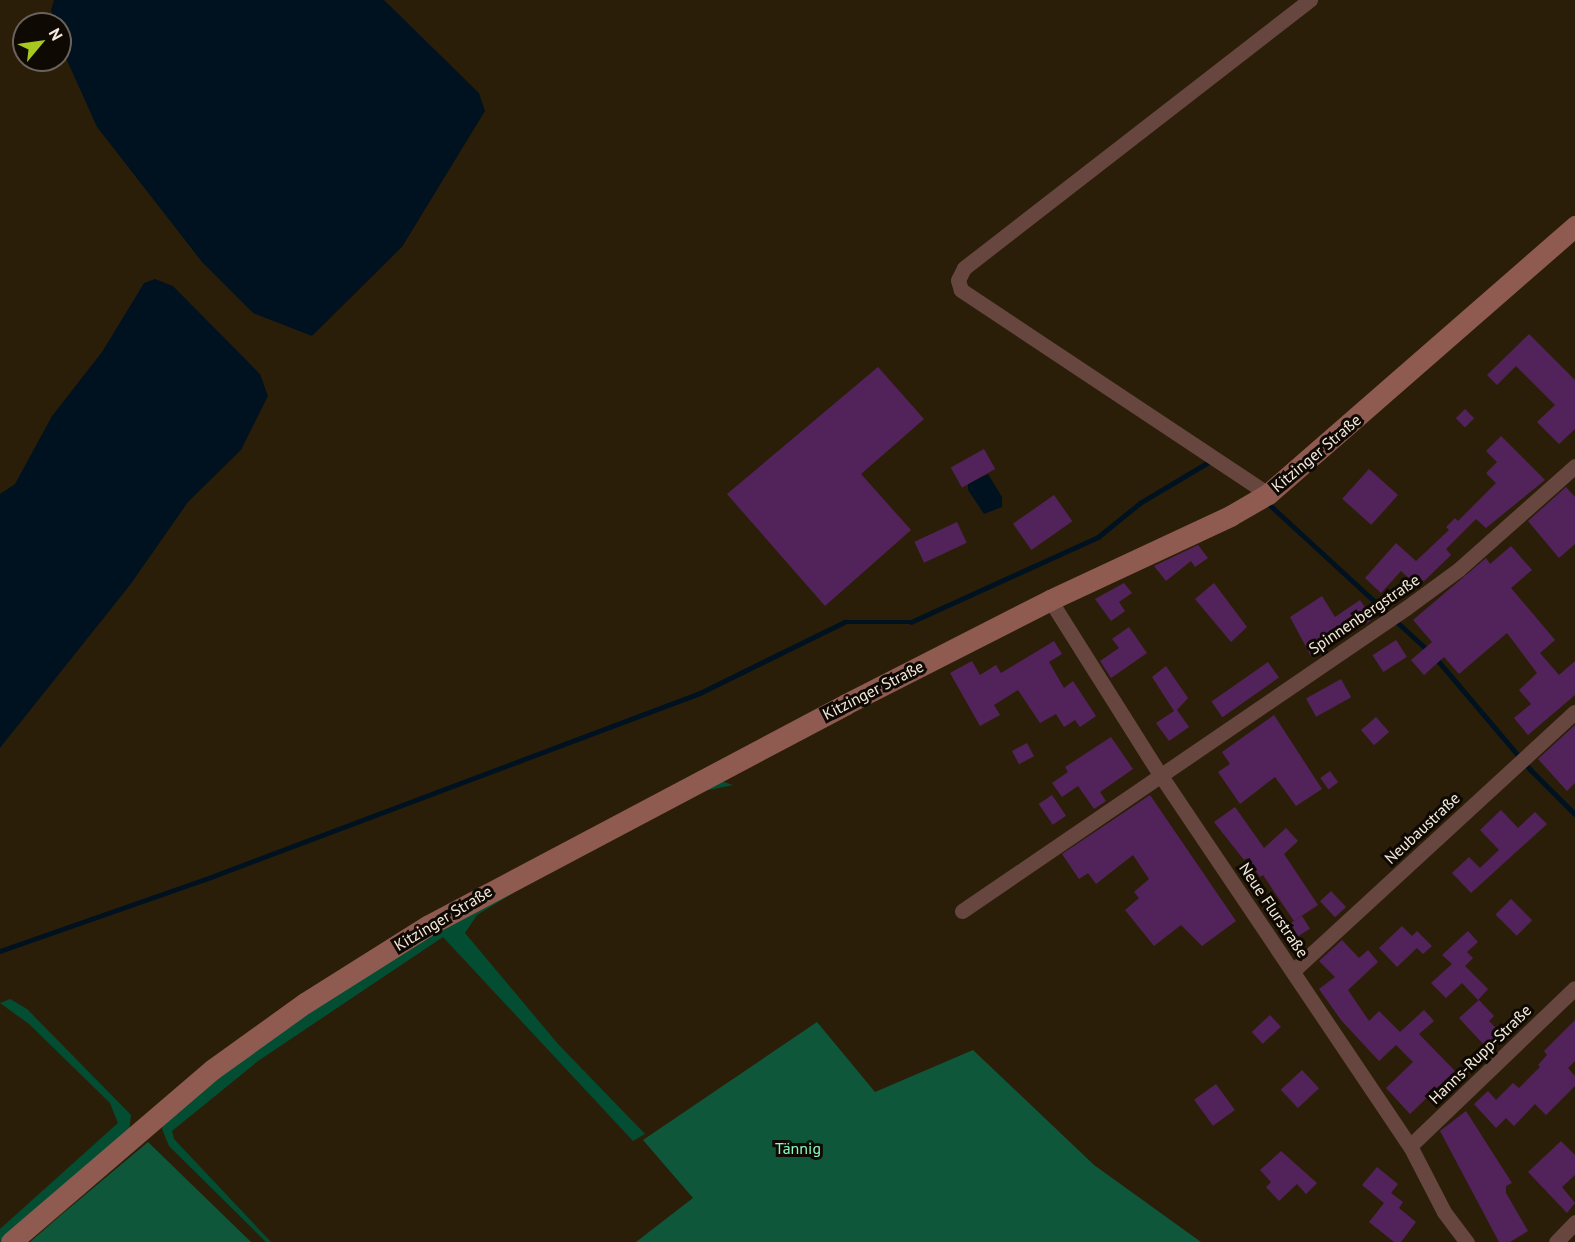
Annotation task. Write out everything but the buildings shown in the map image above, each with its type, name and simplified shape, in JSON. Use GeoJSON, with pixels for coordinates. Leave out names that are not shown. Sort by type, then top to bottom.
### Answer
{"type":"FeatureCollection","features":[{"type":"Feature","properties":{"kind":"street"},"geometry":{"type":"LineString","coordinates":[[1268,494],[961,290],[958,280],[964,268],[1310,0]]}},
{"type":"Feature","properties":{"kind":"street","name":"Kitzinger Straße"},"geometry":{"type":"LineString","coordinates":[[12,1242],[213,1069],[305,1003],[448,914],[1050,600],[1230,516],[1268,494],[1575,226]]}},
{"type":"Feature","properties":{"kind":"street","name":"Spinnenbergstraße"},"geometry":{"type":"LineString","coordinates":[[962,911],[1159,773],[1407,608],[1459,569],[1575,466]]}},
{"type":"Feature","properties":{"kind":"street","name":"Neue Flurstraße"},"geometry":{"type":"LineString","coordinates":[[1050,600],[1159,773],[1294,970],[1410,1146],[1444,1212],[1467,1242]]}},
{"type":"Feature","properties":{"kind":"street","name":"Neubaustraße"},"geometry":{"type":"LineString","coordinates":[[1294,970],[1575,712]]}},
{"type":"Feature","properties":{"kind":"street","name":"Hanns-Rupp-Straße"},"geometry":{"type":"LineString","coordinates":[[1410,1146],[1575,988]]}},
{"type":"Feature","properties":{"kind":"street"},"geometry":{"type":"LineString","coordinates":[[1556,1242],[1575,1222]]}},
{"type":"Feature","properties":{"kind":"green space"},"geometry":{"type":"Polygon","coordinates":[[[721,781],[733,785],[704,791],[525,886],[477,915],[465,933],[558,1044],[645,1134],[633,1141],[443,937],[258,1061],[172,1131],[174,1139],[271,1242],[266,1242],[169,1146],[162,1129],[165,1120],[256,1047],[418,939],[721,781]]]}},
{"type":"Feature","properties":{"kind":"green space"},"geometry":{"type":"Polygon","coordinates":[[[10,999],[27,1009],[131,1115],[129,1132],[0,1242],[0,1229],[118,1123],[110,1103],[29,1024],[0,1003],[10,999]]]}},
{"type":"Feature","properties":{"kind":"green space","name":"Tännig"},"geometry":{"type":"Polygon","coordinates":[[[817,1022],[875,1092],[973,1050],[1094,1165],[1201,1242],[636,1242],[693,1198],[643,1140],[817,1022]]]}},
{"type":"Feature","properties":{"kind":"green space"},"geometry":{"type":"Polygon","coordinates":[[[148,1142],[251,1242],[30,1242],[61,1215],[148,1142]]]}},
{"type":"Feature","properties":{"kind":"water"},"geometry":{"type":"Polygon","coordinates":[[[54,0],[384,0],[479,93],[485,111],[402,247],[312,336],[253,313],[202,262],[97,127],[72,72],[72,12],[52,12],[54,0]]]}},
{"type":"Feature","properties":{"kind":"water"},"geometry":{"type":"Polygon","coordinates":[[[155,279],[173,286],[260,374],[268,396],[241,450],[188,502],[130,585],[0,748],[0,494],[15,484],[52,416],[102,352],[144,283],[155,279]]]}},
{"type":"Feature","properties":{"kind":"water"},"geometry":{"type":"Polygon","coordinates":[[[988,474],[1002,497],[1002,507],[984,514],[968,490],[968,484],[988,474]]]}},
{"type":"Feature","properties":{"kind":"waterway"},"geometry":{"type":"LineString","coordinates":[[0,951],[203,880],[700,693],[844,622],[911,622],[1098,537],[1140,503],[1207,463]]}},
{"type":"Feature","properties":{"kind":"waterway"},"geometry":{"type":"LineString","coordinates":[[1270,505],[1429,651]]}},
{"type":"Feature","properties":{"kind":"waterway"},"geometry":{"type":"LineString","coordinates":[[1435,657],[1531,770],[1575,814]]}}]}
